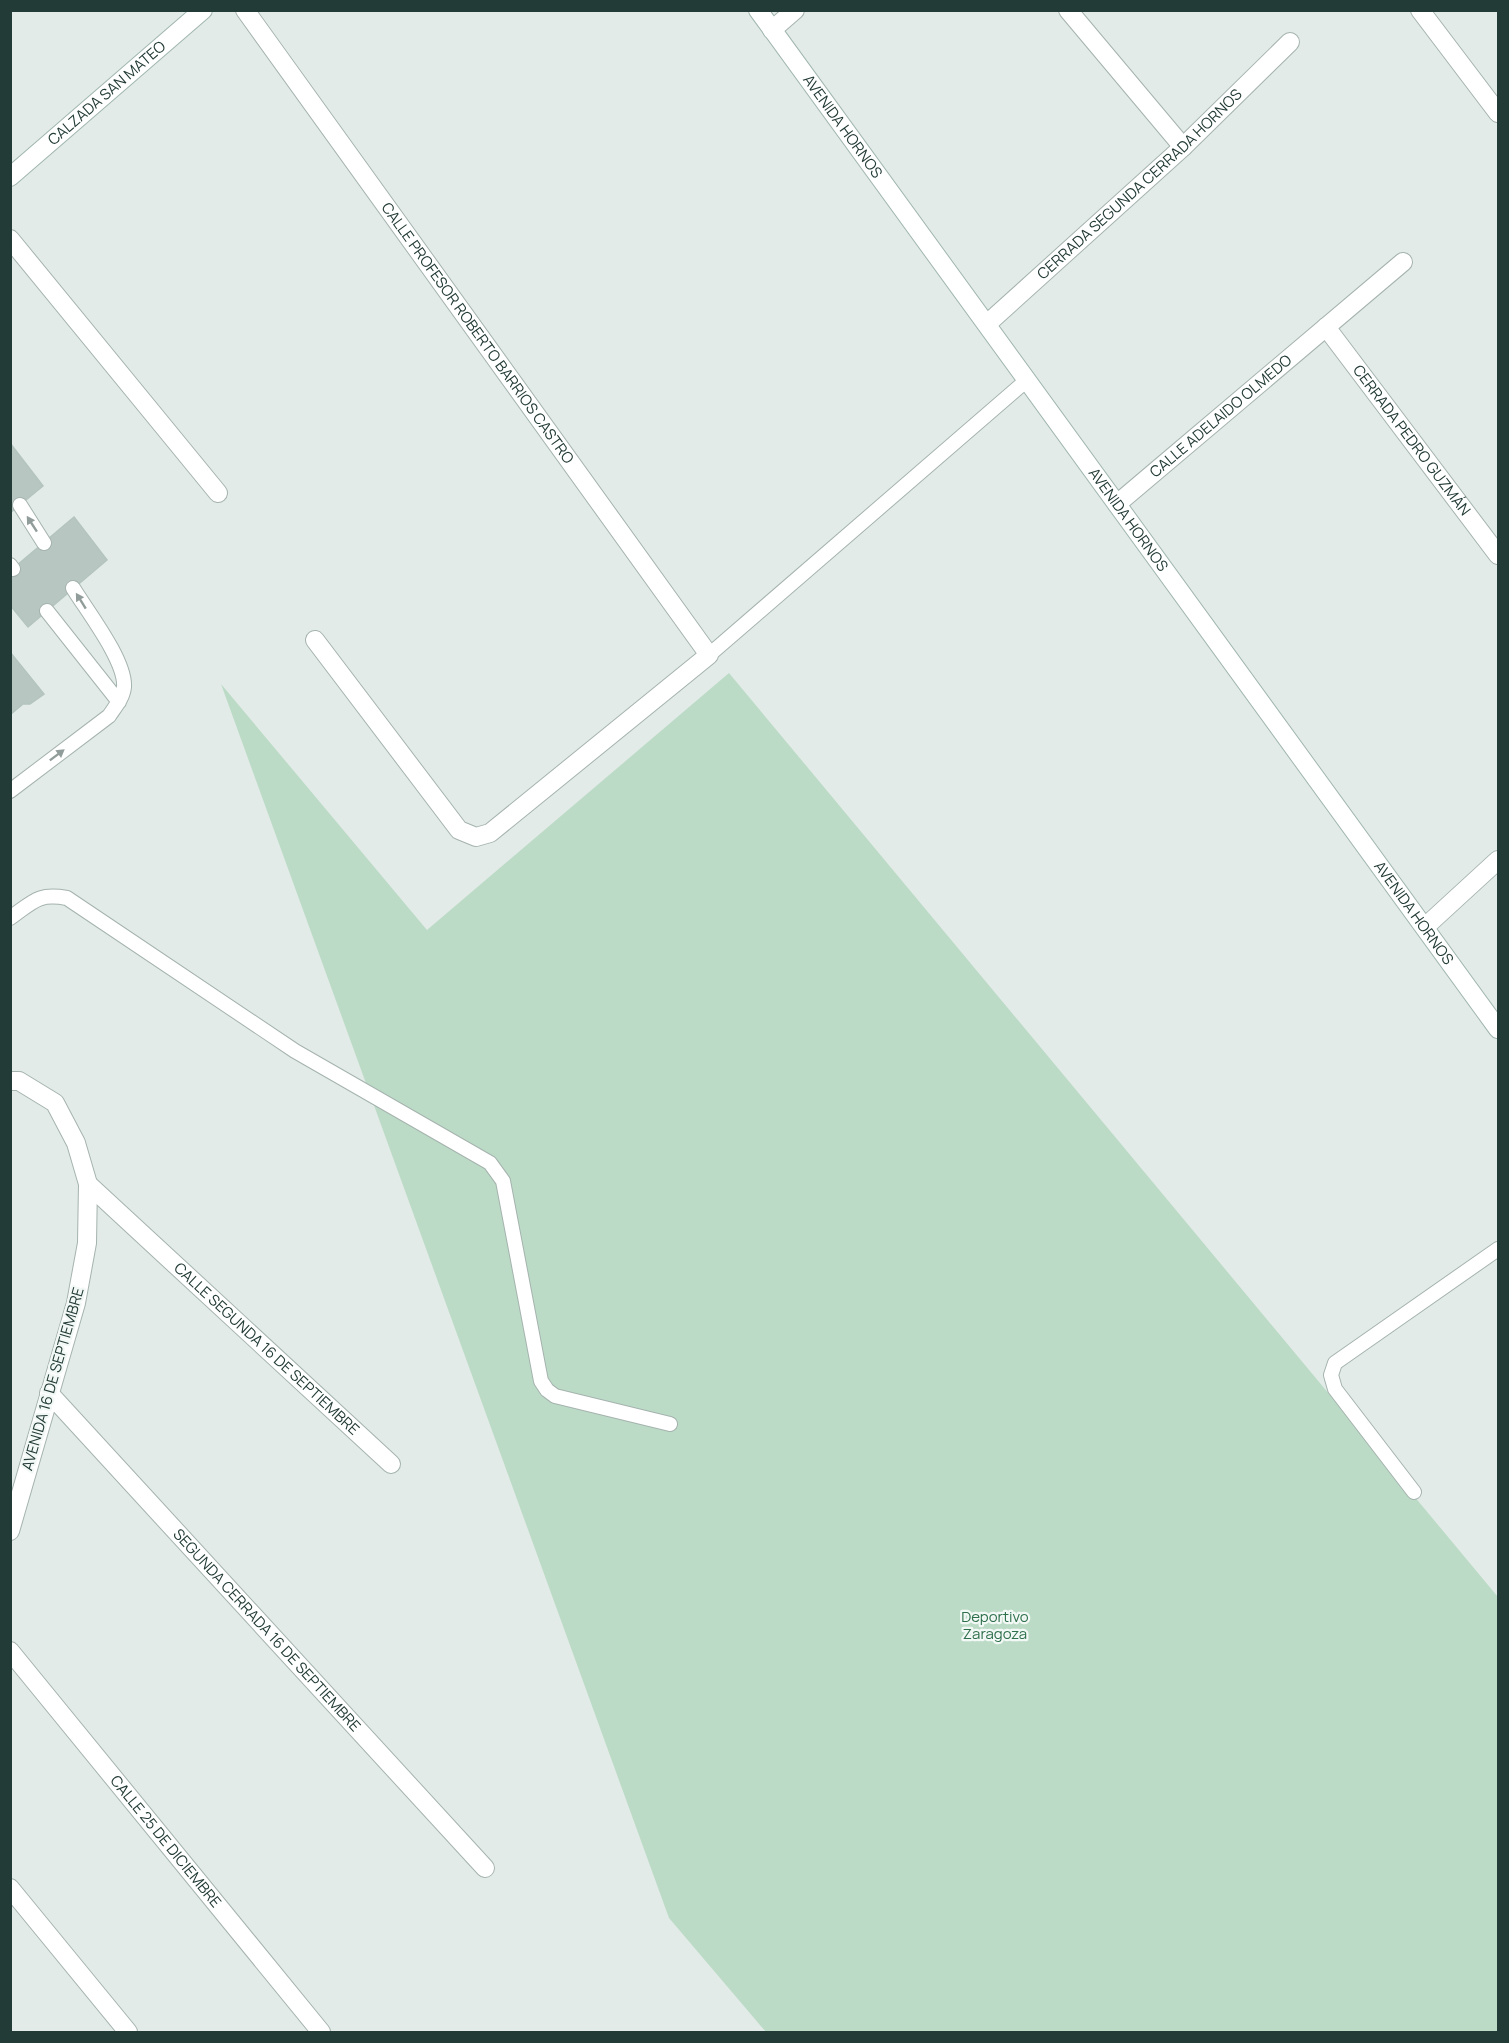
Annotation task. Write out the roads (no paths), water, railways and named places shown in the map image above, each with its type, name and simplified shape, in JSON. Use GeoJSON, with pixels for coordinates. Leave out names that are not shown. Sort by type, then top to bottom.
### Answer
{"type":"FeatureCollection","features":[{"type":"Feature","properties":{"kind":"street","name":"CALZADA SAN MATEO"},"geometry":{"type":"LineString","coordinates":[[10,177],[203,10]]}},
{"type":"Feature","properties":{"kind":"street","name":"CALLE PROFESOR ROBERTO BARRIOS CASTRO"},"geometry":{"type":"LineString","coordinates":[[245,10],[709,655]]}},
{"type":"Feature","properties":{"kind":"street","name":"AVENIDA HORNOS"},"geometry":{"type":"LineString","coordinates":[[758,10],[1498,1029]]}},
{"type":"Feature","properties":{"kind":"street"},"geometry":{"type":"LineString","coordinates":[[772,30],[795,10]]}},
{"type":"Feature","properties":{"kind":"street"},"geometry":{"type":"LineString","coordinates":[[1068,10],[1183,147]]}},
{"type":"Feature","properties":{"kind":"street"},"geometry":{"type":"LineString","coordinates":[[1420,10],[1498,113]]}},
{"type":"Feature","properties":{"kind":"street","name":"CERRADA SEGUNDA CERRADA HORNOS"},"geometry":{"type":"LineString","coordinates":[[987,324],[1183,147],[1290,42]]}},
{"type":"Feature","properties":{"kind":"street"},"geometry":{"type":"LineString","coordinates":[[10,239],[218,493]]}},
{"type":"Feature","properties":{"kind":"street","name":"CALLE ADELAIDO OLMEDO"},"geometry":{"type":"LineString","coordinates":[[1117,504],[1403,262]]}},
{"type":"Feature","properties":{"kind":"street","name":"CERRADA PEDRO GUZMÁN"},"geometry":{"type":"LineString","coordinates":[[1326,327],[1498,555]]}},
{"type":"Feature","properties":{"kind":"street"},"geometry":{"type":"LineString","coordinates":[[315,640],[459,830],[476,837],[490,833],[709,655]]}},
{"type":"Feature","properties":{"kind":"street"},"geometry":{"type":"LineString","coordinates":[[1425,927],[1498,860]]}},
{"type":"Feature","properties":{"kind":"street","name":"AVENIDA 16 DE SEPTIEMBRE"},"geometry":{"type":"LineString","coordinates":[[10,1081],[19,1081],[55,1103],[76,1143],[88,1185],[87,1243],[76,1303],[10,1531]]}},
{"type":"Feature","properties":{"kind":"street","name":"CALLE SEGUNDA 16 DE SEPTIEMBRE"},"geometry":{"type":"LineString","coordinates":[[88,1185],[391,1464]]}},
{"type":"Feature","properties":{"kind":"street","name":"SEGUNDA CERRADA 16 DE SEPTIEMBRE"},"geometry":{"type":"LineString","coordinates":[[49,1393],[485,1868]]}},
{"type":"Feature","properties":{"kind":"street","name":"CALLE 25 DE DICIEMBRE"},"geometry":{"type":"LineString","coordinates":[[10,1651],[321,2032]]}},
{"type":"Feature","properties":{"kind":"street"},"geometry":{"type":"LineString","coordinates":[[10,1888],[128,2032]]}},
{"type":"Feature","properties":{"kind":"lane"},"geometry":{"type":"LineString","coordinates":[[709,655],[1027,380]]}},
{"type":"Feature","properties":{"kind":"lane"},"geometry":{"type":"LineString","coordinates":[[20,505],[44,543]]}},
{"type":"Feature","properties":{"kind":"lane"},"geometry":{"type":"LineString","coordinates":[[10,791],[109,716],[119,702],[124,687],[117,658],[73,588]]}},
{"type":"Feature","properties":{"kind":"lane"},"geometry":{"type":"LineString","coordinates":[[47,611],[119,702]]}},
{"type":"Feature","properties":{"kind":"lane"},"geometry":{"type":"LineString","coordinates":[[10,918],[40,896],[52,895],[67,898],[295,1051],[490,1163],[503,1181],[541,1381],[547,1390],[555,1396],[670,1424]]}},
{"type":"Feature","properties":{"kind":"lane"},"geometry":{"type":"LineString","coordinates":[[1414,1492],[1335,1389],[1331,1375],[1335,1363],[1498,1249]]}},
{"type":"Feature","properties":{"kind":"park label","name":"Deportivo Zaragoza"},"geometry":{"type":"Point","coordinates":[995,1626]}}]}
